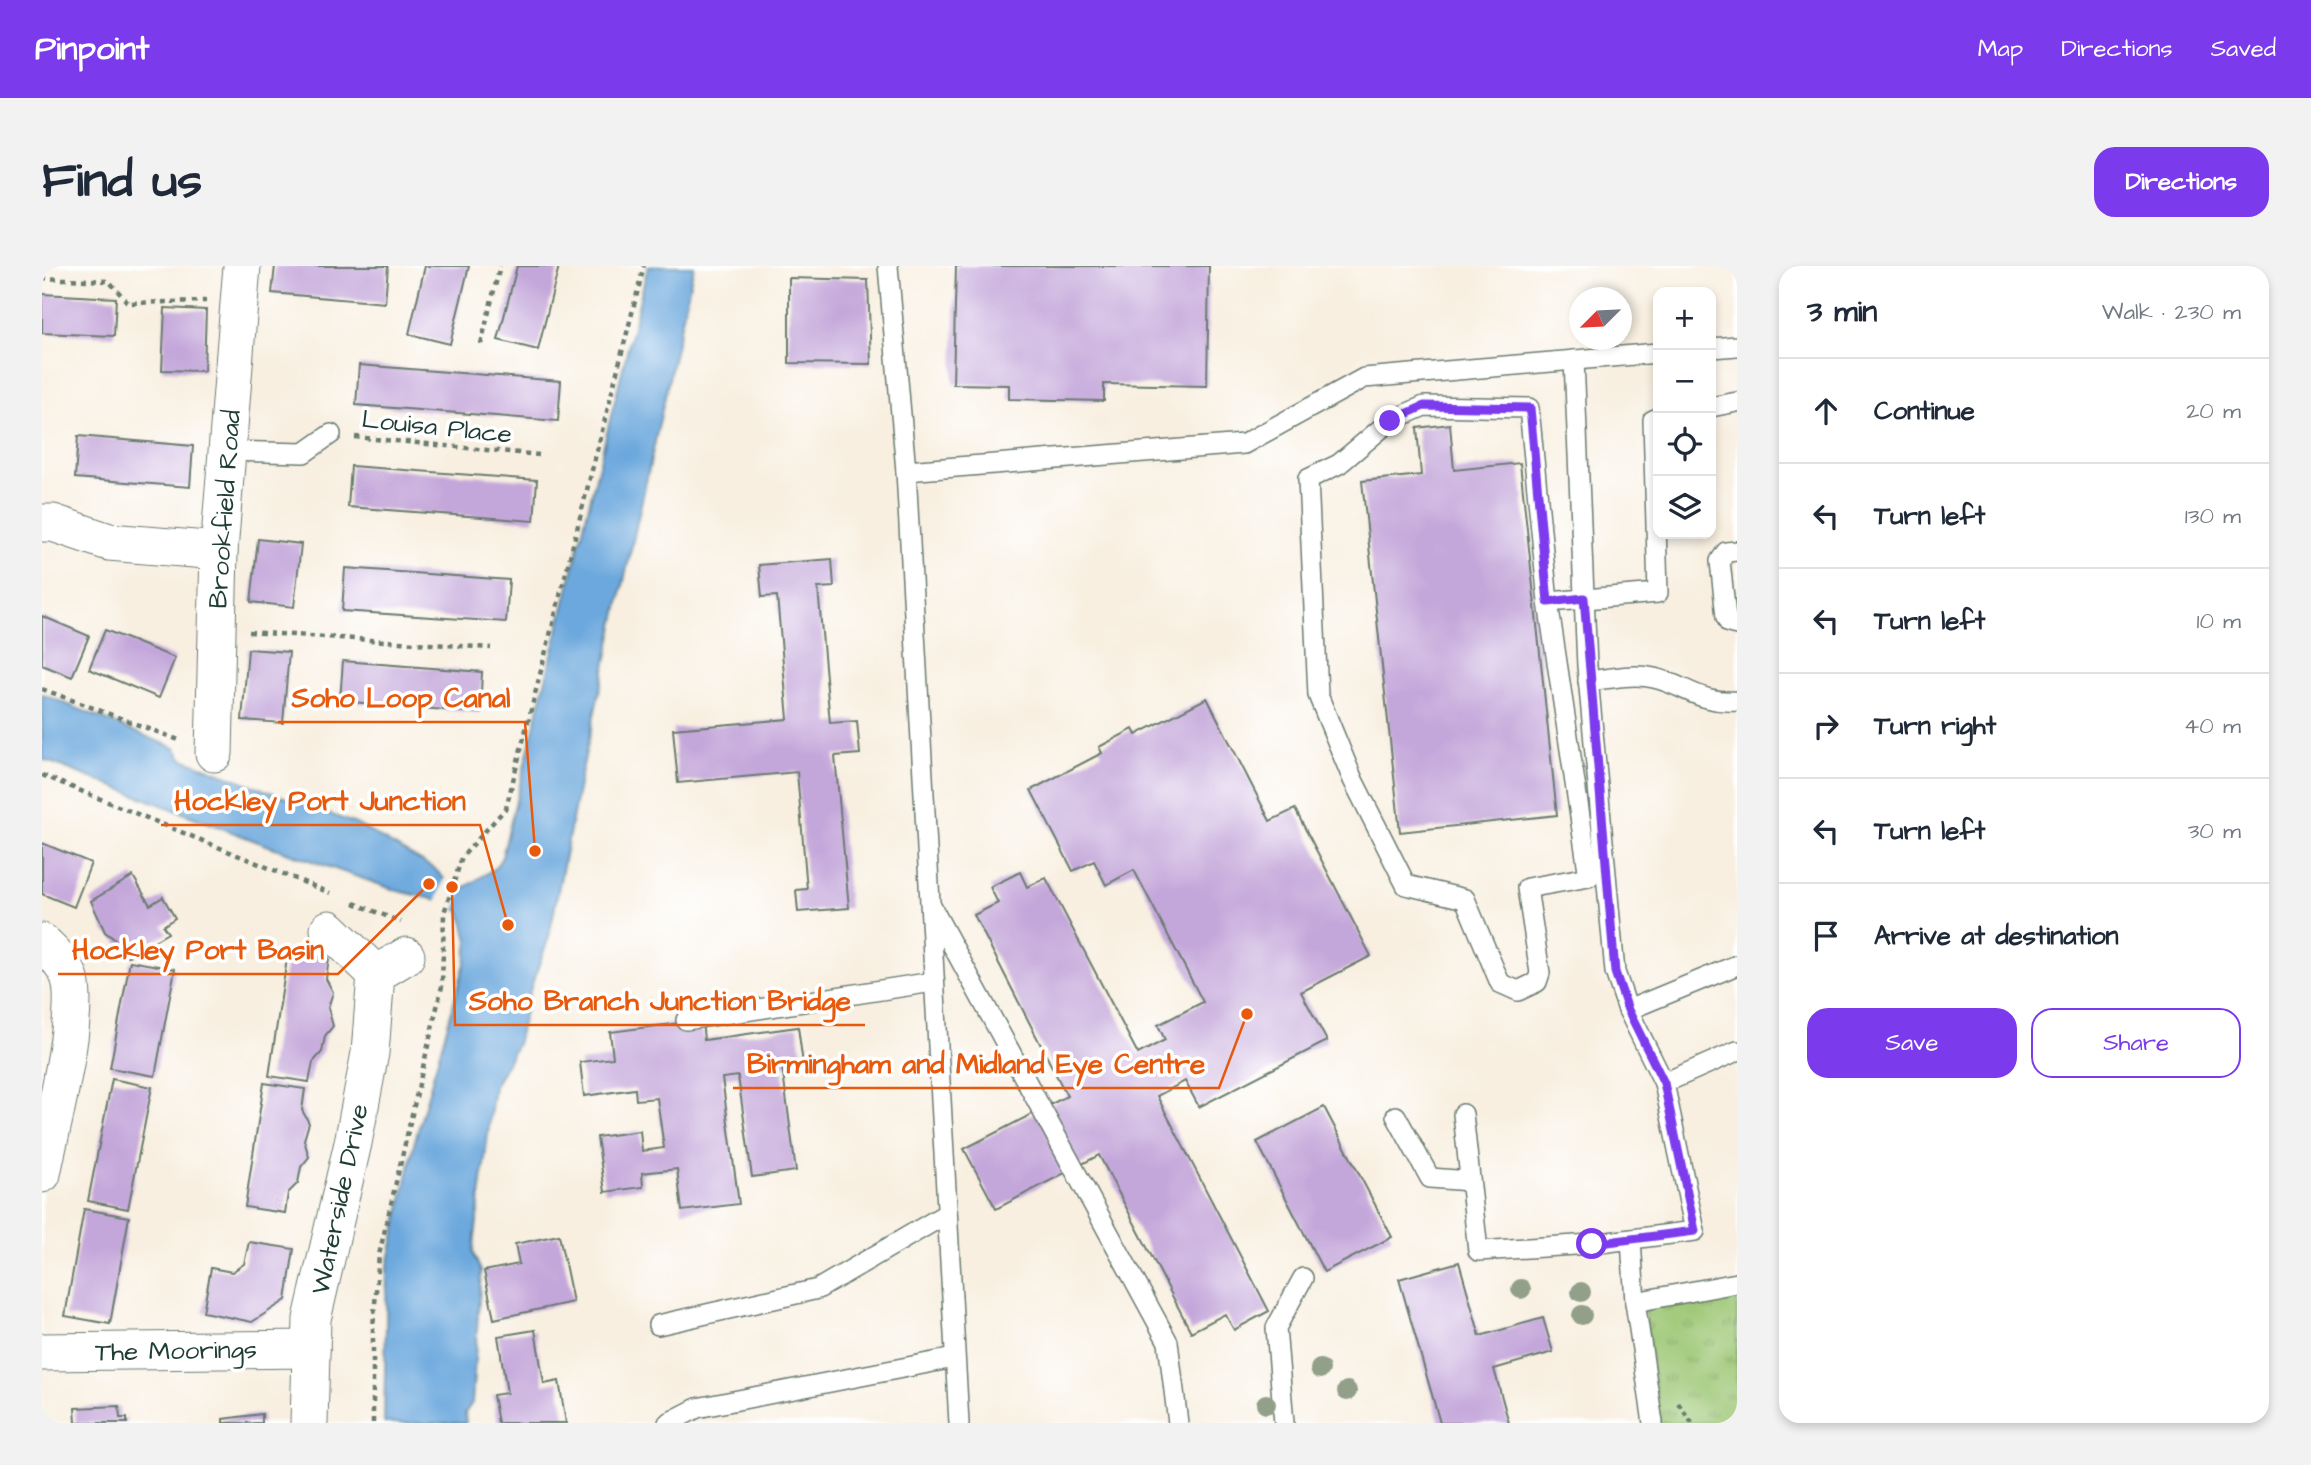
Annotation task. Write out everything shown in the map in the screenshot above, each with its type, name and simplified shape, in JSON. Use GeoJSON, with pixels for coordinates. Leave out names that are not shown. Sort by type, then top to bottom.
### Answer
{"type":"FeatureCollection","features":[{"type":"Feature","properties":{"kind":"street","name":"Brookfield Road"},"geometry":{"type":"LineString","coordinates":[[214,753],[219,551],[241,283]]}},
{"type":"Feature","properties":{"kind":"street"},"geometry":{"type":"LineString","coordinates":[[49,514],[109,542],[219,551]]}},
{"type":"Feature","properties":{"kind":"street"},"geometry":{"type":"LineString","coordinates":[[334,913],[376,975],[405,939]]}},
{"type":"Feature","properties":{"kind":"street"},"geometry":{"type":"LineString","coordinates":[[42,942],[60,959],[69,976],[73,1009],[42,1174]]}},
{"type":"Feature","properties":{"kind":"street","name":"Waterside Drive"},"geometry":{"type":"LineString","coordinates":[[309,1423],[312,1319],[353,1143],[370,1053],[376,975]]}},
{"type":"Feature","properties":{"kind":"street","name":"The Moorings"},"geometry":{"type":"LineString","coordinates":[[42,1352],[311,1349]]}},
{"type":"Feature","properties":{"kind":"lane"},"geometry":{"type":"LineString","coordinates":[[888,266],[906,471],[959,1423]]}},
{"type":"Feature","properties":{"kind":"lane"},"geometry":{"type":"LineString","coordinates":[[1716,348],[1737,346]]}},
{"type":"Feature","properties":{"kind":"lane"},"geometry":{"type":"LineString","coordinates":[[906,471],[1244,444],[1364,378],[1653,353]]}},
{"type":"Feature","properties":{"kind":"lane"},"geometry":{"type":"LineString","coordinates":[[1463,1114],[1478,1251],[1631,1240],[1695,1231],[1664,1083],[1628,1010],[1615,972],[1588,681],[1574,360]]}},
{"type":"Feature","properties":{"kind":"lane"},"geometry":{"type":"LineString","coordinates":[[1716,406],[1737,402]]}},
{"type":"Feature","properties":{"kind":"lane"},"geometry":{"type":"LineString","coordinates":[[1424,406],[1530,408],[1548,602],[1589,877],[1527,888],[1539,973],[1537,982],[1518,991],[1500,983],[1465,899],[1405,885],[1353,780],[1318,695],[1308,479],[1339,464],[1390,421],[1424,406]]}},
{"type":"Feature","properties":{"kind":"lane"},"geometry":{"type":"LineString","coordinates":[[227,451],[304,453],[331,435]]}},
{"type":"Feature","properties":{"kind":"lane"},"geometry":{"type":"LineString","coordinates":[[1548,602],[1658,593],[1655,476]]}},
{"type":"Feature","properties":{"kind":"lane"},"geometry":{"type":"LineString","coordinates":[[1737,551],[1726,552],[1720,561],[1726,617],[1729,623],[1737,625]]}},
{"type":"Feature","properties":{"kind":"lane"},"geometry":{"type":"LineString","coordinates":[[1588,681],[1629,677],[1654,678],[1704,698],[1737,701]]}},
{"type":"Feature","properties":{"kind":"lane"},"geometry":{"type":"LineString","coordinates":[[929,902],[1168,1342],[1178,1423]]}},
{"type":"Feature","properties":{"kind":"lane"},"geometry":{"type":"LineString","coordinates":[[1628,1010],[1737,965]]}},
{"type":"Feature","properties":{"kind":"lane"},"geometry":{"type":"LineString","coordinates":[[686,1020],[933,982]]}},
{"type":"Feature","properties":{"kind":"lane"},"geometry":{"type":"LineString","coordinates":[[1664,1083],[1737,1051]]}},
{"type":"Feature","properties":{"kind":"lane"},"geometry":{"type":"LineString","coordinates":[[1396,1116],[1430,1178],[1470,1181]]}},
{"type":"Feature","properties":{"kind":"lane"},"geometry":{"type":"LineString","coordinates":[[658,1325],[818,1289],[946,1214]]}},
{"type":"Feature","properties":{"kind":"lane"},"geometry":{"type":"LineString","coordinates":[[1631,1240],[1635,1303],[1653,1423]]}},
{"type":"Feature","properties":{"kind":"lane"},"geometry":{"type":"LineString","coordinates":[[1284,1423],[1276,1328],[1303,1278]]}},
{"type":"Feature","properties":{"kind":"lane"},"geometry":{"type":"LineString","coordinates":[[1635,1303],[1737,1283]]}},
{"type":"Feature","properties":{"kind":"lane"},"geometry":{"type":"LineString","coordinates":[[668,1423],[697,1408],[954,1358]]}},
{"type":"Feature","properties":{"kind":"path"},"geometry":{"type":"LineString","coordinates":[[481,344],[500,266]]}},
{"type":"Feature","properties":{"kind":"path"},"geometry":{"type":"LineString","coordinates":[[373,1423],[373,1328],[379,1255],[442,986],[444,913],[462,857],[506,808],[645,266]]}},
{"type":"Feature","properties":{"kind":"path"},"geometry":{"type":"LineString","coordinates":[[42,278],[109,281],[128,303],[241,283]]}},
{"type":"Feature","properties":{"kind":"path","name":"Louisa Place"},"geometry":{"type":"LineString","coordinates":[[331,435],[539,455]]}},
{"type":"Feature","properties":{"kind":"path"},"geometry":{"type":"LineString","coordinates":[[217,630],[491,648]]}},
{"type":"Feature","properties":{"kind":"path"},"geometry":{"type":"LineString","coordinates":[[42,689],[214,753]]}},
{"type":"Feature","properties":{"kind":"path"},"geometry":{"type":"LineString","coordinates":[[42,775],[334,913]]}},
{"type":"Feature","properties":{"kind":"path"},"geometry":{"type":"LineString","coordinates":[[352,902],[405,939]]}},
{"type":"Feature","properties":{"kind":"path"},"geometry":{"type":"LineString","coordinates":[[437,936],[444,939]]}},
{"type":"Feature","properties":{"kind":"green space"},"geometry":{"type":"Polygon","coordinates":[[[1737,1288],[1737,1423],[1660,1423],[1643,1301],[1737,1288]]]}},
{"type":"Feature","properties":{"kind":"water"},"geometry":{"type":"Polygon","coordinates":[[[648,266],[694,266],[580,779],[549,937],[531,987],[517,1044],[494,1086],[473,1253],[481,1271],[472,1403],[465,1413],[466,1423],[384,1423],[387,1270],[414,1144],[465,963],[468,941],[461,912],[442,901],[398,891],[266,845],[42,759],[42,694],[175,748],[183,759],[356,824],[435,869],[449,884],[466,887],[496,867],[502,857],[648,266]]]}},
{"type":"Feature","properties":{"kind":"pier"},"geometry":{"type":"Polygon","coordinates":[[[447,873],[451,881],[464,884],[454,913],[436,903],[447,873]]]}},
{"type":"Feature","properties":{"kind":"building"},"geometry":{"type":"Polygon","coordinates":[[[275,266],[388,266],[385,303],[272,293],[275,266]]]}},
{"type":"Feature","properties":{"kind":"building"},"geometry":{"type":"Polygon","coordinates":[[[425,266],[469,266],[450,344],[409,334],[425,266]]]}},
{"type":"Feature","properties":{"kind":"building"},"geometry":{"type":"Polygon","coordinates":[[[517,266],[559,266],[538,350],[498,340],[517,266]]]}},
{"type":"Feature","properties":{"kind":"building"},"geometry":{"type":"Polygon","coordinates":[[[956,266],[1209,266],[1207,386],[1104,384],[1104,401],[1009,399],[1009,385],[953,384],[956,266]]]}},
{"type":"Feature","properties":{"kind":"building"},"geometry":{"type":"Polygon","coordinates":[[[789,278],[868,280],[871,364],[789,363],[789,278]]]}},
{"type":"Feature","properties":{"kind":"building"},"geometry":{"type":"Polygon","coordinates":[[[42,294],[116,298],[114,336],[42,333],[42,294]]]}},
{"type":"Feature","properties":{"kind":"building"},"geometry":{"type":"Polygon","coordinates":[[[165,308],[206,310],[204,371],[162,370],[165,308]]]}},
{"type":"Feature","properties":{"kind":"building"},"geometry":{"type":"Polygon","coordinates":[[[359,365],[561,381],[558,421],[356,405],[359,365]]]}},
{"type":"Feature","properties":{"kind":"building"},"geometry":{"type":"Polygon","coordinates":[[[1450,424],[1454,470],[1520,463],[1557,815],[1400,832],[1362,481],[1421,475],[1417,428],[1450,424]]]}},
{"type":"Feature","properties":{"kind":"building"},"geometry":{"type":"Polygon","coordinates":[[[78,436],[193,446],[190,487],[75,478],[78,436]]]}},
{"type":"Feature","properties":{"kind":"building"},"geometry":{"type":"Polygon","coordinates":[[[351,466],[537,480],[534,521],[348,507],[351,466]]]}},
{"type":"Feature","properties":{"kind":"building"},"geometry":{"type":"Polygon","coordinates":[[[258,539],[301,544],[294,607],[251,602],[258,539]]]}},
{"type":"Feature","properties":{"kind":"building"},"geometry":{"type":"Polygon","coordinates":[[[832,559],[834,587],[818,588],[830,723],[857,721],[860,754],[835,756],[849,908],[798,912],[796,890],[807,889],[797,772],[678,783],[673,729],[788,719],[777,596],[762,597],[759,565],[832,559]]]}},
{"type":"Feature","properties":{"kind":"building"},"geometry":{"type":"Polygon","coordinates":[[[345,568],[509,580],[506,622],[342,611],[345,568]]]}},
{"type":"Feature","properties":{"kind":"building"},"geometry":{"type":"Polygon","coordinates":[[[42,616],[89,636],[72,677],[42,665],[42,616]]]}},
{"type":"Feature","properties":{"kind":"building"},"geometry":{"type":"Polygon","coordinates":[[[105,630],[175,658],[159,698],[89,669],[105,630]]]}},
{"type":"Feature","properties":{"kind":"building"},"geometry":{"type":"Polygon","coordinates":[[[248,649],[289,652],[283,723],[242,720],[248,649]]]}},
{"type":"Feature","properties":{"kind":"building"},"geometry":{"type":"Polygon","coordinates":[[[343,661],[482,672],[480,713],[340,701],[343,661]]]}},
{"type":"Feature","properties":{"kind":"building"},"geometry":{"type":"Polygon","coordinates":[[[1207,698],[1270,821],[1295,809],[1371,956],[1301,992],[1327,1041],[1199,1107],[1185,1081],[1157,1096],[1269,1311],[1234,1330],[1225,1314],[1191,1332],[1099,1155],[996,1209],[964,1149],[1067,1096],[974,915],[998,903],[990,887],[1020,872],[1027,887],[1046,878],[1138,1054],[1165,1040],[1158,1025],[1203,1002],[1134,870],[1106,885],[1094,861],[1073,871],[1031,790],[1102,753],[1099,747],[1133,729],[1136,735],[1207,698]]]}},
{"type":"Feature","properties":{"kind":"building"},"geometry":{"type":"Polygon","coordinates":[[[42,843],[91,863],[74,907],[42,894],[42,843]]]}},
{"type":"Feature","properties":{"kind":"building"},"geometry":{"type":"Polygon","coordinates":[[[133,876],[150,905],[163,897],[175,918],[163,926],[168,933],[127,957],[117,941],[105,932],[91,901],[133,876]]]}},
{"type":"Feature","properties":{"kind":"building"},"geometry":{"type":"Polygon","coordinates":[[[288,952],[329,958],[326,979],[333,992],[328,1008],[333,1026],[325,1036],[322,1052],[313,1062],[309,1082],[269,1076],[288,952]]]}},
{"type":"Feature","properties":{"kind":"building"},"geometry":{"type":"Polygon","coordinates":[[[130,961],[175,969],[155,1076],[110,1068],[130,961]]]}},
{"type":"Feature","properties":{"kind":"building"},"geometry":{"type":"Polygon","coordinates":[[[702,1020],[704,1040],[798,1027],[803,1064],[782,1066],[796,1171],[752,1177],[738,1076],[722,1078],[739,1204],[682,1211],[677,1169],[642,1173],[643,1187],[605,1192],[597,1137],[640,1131],[642,1151],[664,1148],[657,1098],[636,1100],[635,1089],[584,1096],[580,1062],[613,1058],[610,1032],[702,1020]]]}},
{"type":"Feature","properties":{"kind":"building"},"geometry":{"type":"Polygon","coordinates":[[[112,1079],[152,1087],[128,1209],[88,1201],[112,1079]]]}},
{"type":"Feature","properties":{"kind":"building"},"geometry":{"type":"Polygon","coordinates":[[[264,1083],[305,1089],[302,1110],[309,1123],[304,1140],[309,1157],[301,1167],[298,1183],[288,1193],[285,1213],[245,1207],[264,1083]]]}},
{"type":"Feature","properties":{"kind":"building"},"geometry":{"type":"Polygon","coordinates":[[[1324,1107],[1392,1237],[1324,1272],[1257,1142],[1324,1107]]]}},
{"type":"Feature","properties":{"kind":"building"},"geometry":{"type":"Polygon","coordinates":[[[84,1209],[129,1217],[110,1324],[65,1316],[84,1209]]]}},
{"type":"Feature","properties":{"kind":"building"},"geometry":{"type":"Polygon","coordinates":[[[559,1235],[573,1302],[494,1319],[484,1271],[519,1264],[515,1244],[559,1235]]]}},
{"type":"Feature","properties":{"kind":"building"},"geometry":{"type":"Polygon","coordinates":[[[249,1242],[294,1249],[286,1300],[252,1322],[203,1312],[211,1268],[232,1272],[244,1264],[249,1242]]]}},
{"type":"Feature","properties":{"kind":"building"},"geometry":{"type":"Polygon","coordinates":[[[1459,1262],[1480,1336],[1543,1318],[1553,1352],[1494,1369],[1509,1423],[1440,1423],[1399,1279],[1459,1262]]]}},
{"type":"Feature","properties":{"kind":"building"},"geometry":{"type":"Polygon","coordinates":[[[535,1330],[544,1384],[559,1381],[566,1423],[498,1423],[493,1395],[507,1393],[498,1336],[535,1330]]]}},
{"type":"Feature","properties":{"kind":"building"},"geometry":{"type":"Polygon","coordinates":[[[119,1406],[120,1418],[127,1418],[127,1423],[76,1423],[75,1408],[119,1406]]]}},
{"type":"Feature","properties":{"kind":"building"},"geometry":{"type":"Polygon","coordinates":[[[262,1414],[262,1423],[223,1423],[223,1419],[262,1414]]]}},
{"type":"Feature","properties":{"kind":"place","name":"Soho Loop Canal"},"geometry":{"type":"Point","coordinates":[535,851]}},
{"type":"Feature","properties":{"kind":"place","name":"Hockley Port Basin"},"geometry":{"type":"Point","coordinates":[429,884]}},
{"type":"Feature","properties":{"kind":"place","name":"Soho Branch Junction Bridge"},"geometry":{"type":"Point","coordinates":[452,887]}},
{"type":"Feature","properties":{"kind":"place","name":"Hockley Port Junction"},"geometry":{"type":"Point","coordinates":[508,925]}},
{"type":"Feature","properties":{"kind":"place","name":"Birmingham and Midland Eye Centre"},"geometry":{"type":"Point","coordinates":[1247,1014]}},
{"type":"Feature","properties":{"kind":"route"},"geometry":{"type":"LineString","coordinates":[[1390,421],[1424,406],[1530,408],[1548,602],[1584,598],[1587,666],[1615,972],[1628,1010],[1664,1083],[1695,1231],[1592,1244]]}}]}
